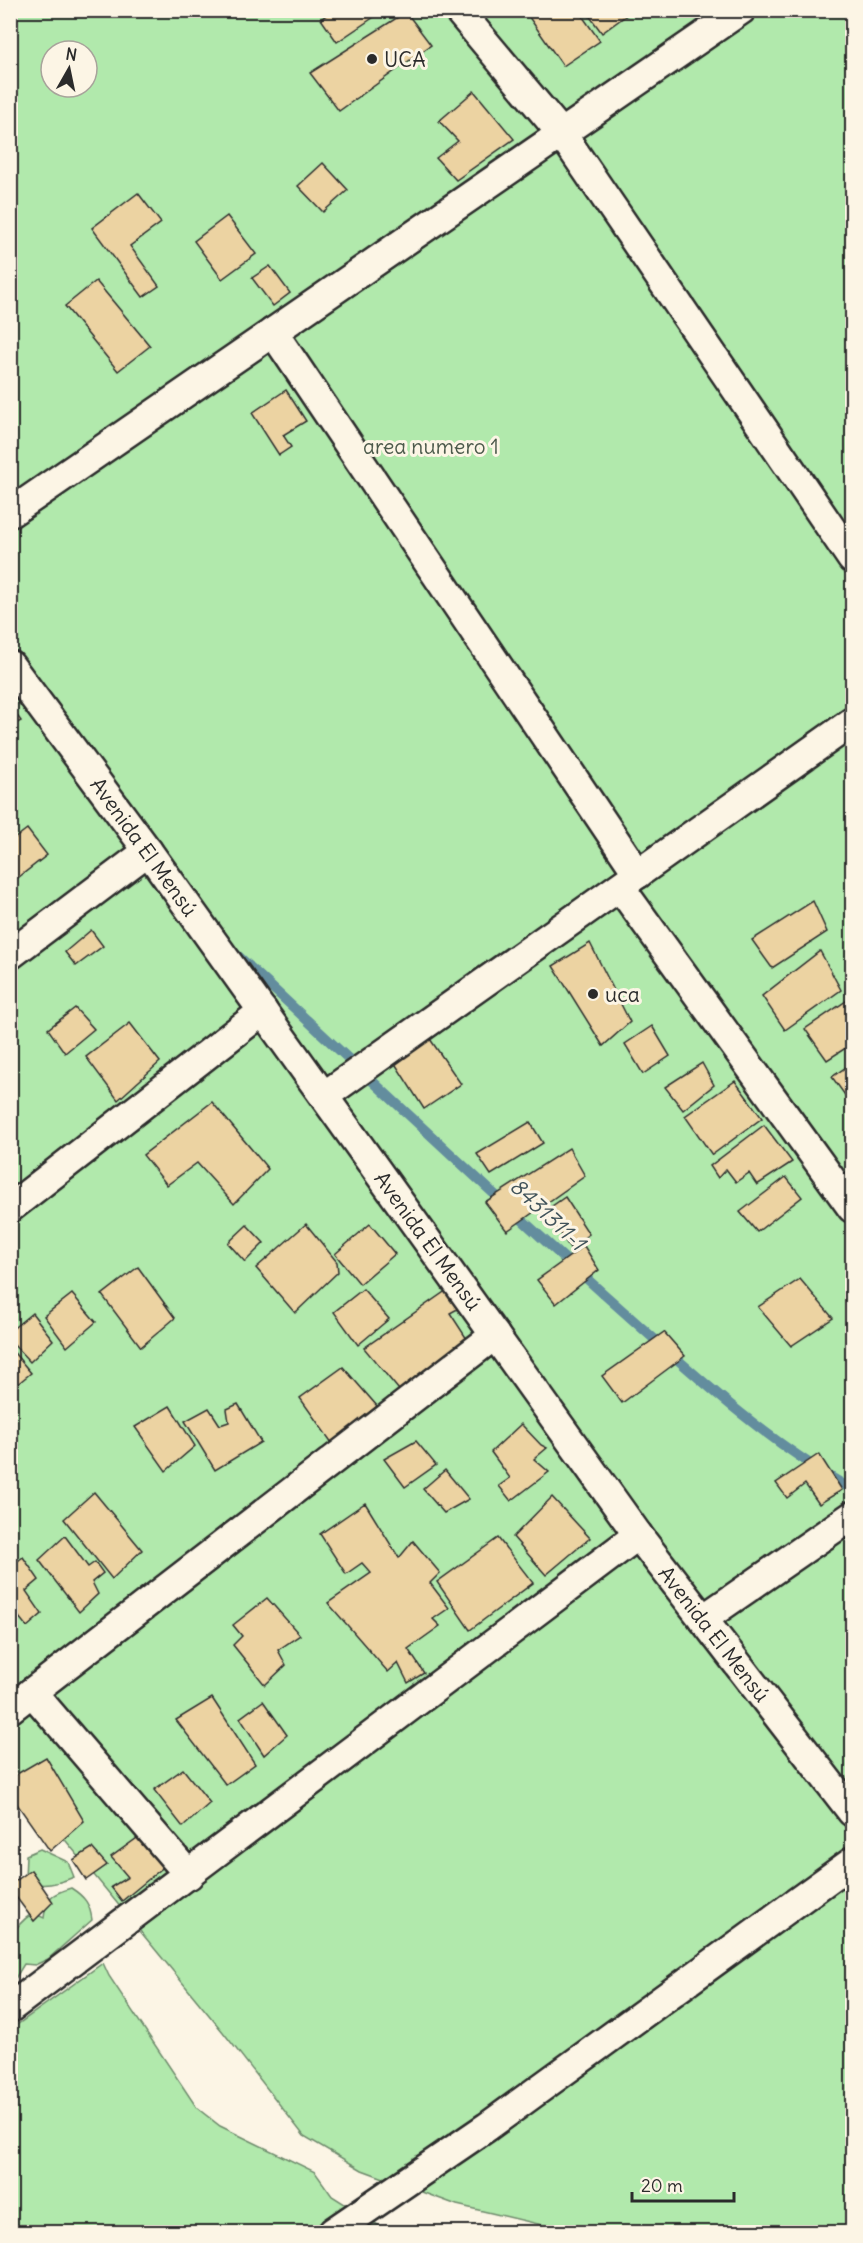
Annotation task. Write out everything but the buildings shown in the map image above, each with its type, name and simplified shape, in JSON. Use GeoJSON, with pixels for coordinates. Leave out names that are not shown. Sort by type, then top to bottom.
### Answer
{"type":"FeatureCollection","features":[{"type":"Feature","properties":{"kind":"street"},"geometry":{"type":"LineString","coordinates":[[458,10],[562,134],[852,559]]}},
{"type":"Feature","properties":{"kind":"street"},"geometry":{"type":"LineString","coordinates":[[10,513],[741,10]]}},
{"type":"Feature","properties":{"kind":"street"},"geometry":{"type":"LineString","coordinates":[[273,332],[629,880],[852,1208]]}},
{"type":"Feature","properties":{"kind":"street","name":"Avenida El Mensú"},"geometry":{"type":"LineString","coordinates":[[10,665],[148,850],[638,1535],[852,1812]]}},
{"type":"Feature","properties":{"kind":"street"},"geometry":{"type":"LineString","coordinates":[[324,1096],[852,722]]}},
{"type":"Feature","properties":{"kind":"street"},"geometry":{"type":"LineString","coordinates":[[10,955],[148,850]]}},
{"type":"Feature","properties":{"kind":"street"},"geometry":{"type":"LineString","coordinates":[[10,1208],[263,1011]]}},
{"type":"Feature","properties":{"kind":"street"},"geometry":{"type":"LineString","coordinates":[[189,1875],[21,1700],[495,1335]]}},
{"type":"Feature","properties":{"kind":"street"},"geometry":{"type":"LineString","coordinates":[[703,1619],[852,1516]]}},
{"type":"Feature","properties":{"kind":"street"},"geometry":{"type":"LineString","coordinates":[[10,2008],[638,1535]]}},
{"type":"Feature","properties":{"kind":"street"},"geometry":{"type":"LineString","coordinates":[[333,2232],[487,2127],[852,1862]]}},
{"type":"Feature","properties":{"kind":"green space","name":"area numero 1"},"geometry":{"type":"Polygon","coordinates":[[[11,11],[852,11],[852,2232],[572,2232],[457,2205],[362,2170],[304,2136],[223,2032],[11,1774],[11,11]]]}},
{"type":"Feature","properties":{"kind":"green space"},"geometry":{"type":"Polygon","coordinates":[[[40,1849],[68,1862],[74,1877],[56,1883],[43,1884],[25,1879],[26,1855],[40,1849]]]}},
{"type":"Feature","properties":{"kind":"green space"},"geometry":{"type":"Polygon","coordinates":[[[71,1888],[86,1901],[92,1920],[48,1959],[35,1965],[24,1964],[11,1985],[10,1944],[16,1928],[33,1913],[44,1918],[46,1905],[51,1897],[71,1888]]]}},
{"type":"Feature","properties":{"kind":"green space"},"geometry":{"type":"Polygon","coordinates":[[[103,1963],[109,1976],[197,2108],[220,2126],[315,2172],[332,2196],[389,2232],[11,2232],[10,2030],[103,1963]]]}},
{"type":"Feature","properties":{"kind":"waterway","name":"8431311-1"},"geometry":{"type":"LineString","coordinates":[[236,954],[513,1211],[693,1373],[783,1445],[848,1487]]}},
{"type":"Feature","properties":{"kind":"place","name":"UCA"},"geometry":{"type":"Point","coordinates":[372,59]}},
{"type":"Feature","properties":{"kind":"place","name":"uca"},"geometry":{"type":"Point","coordinates":[593,994]}}]}
